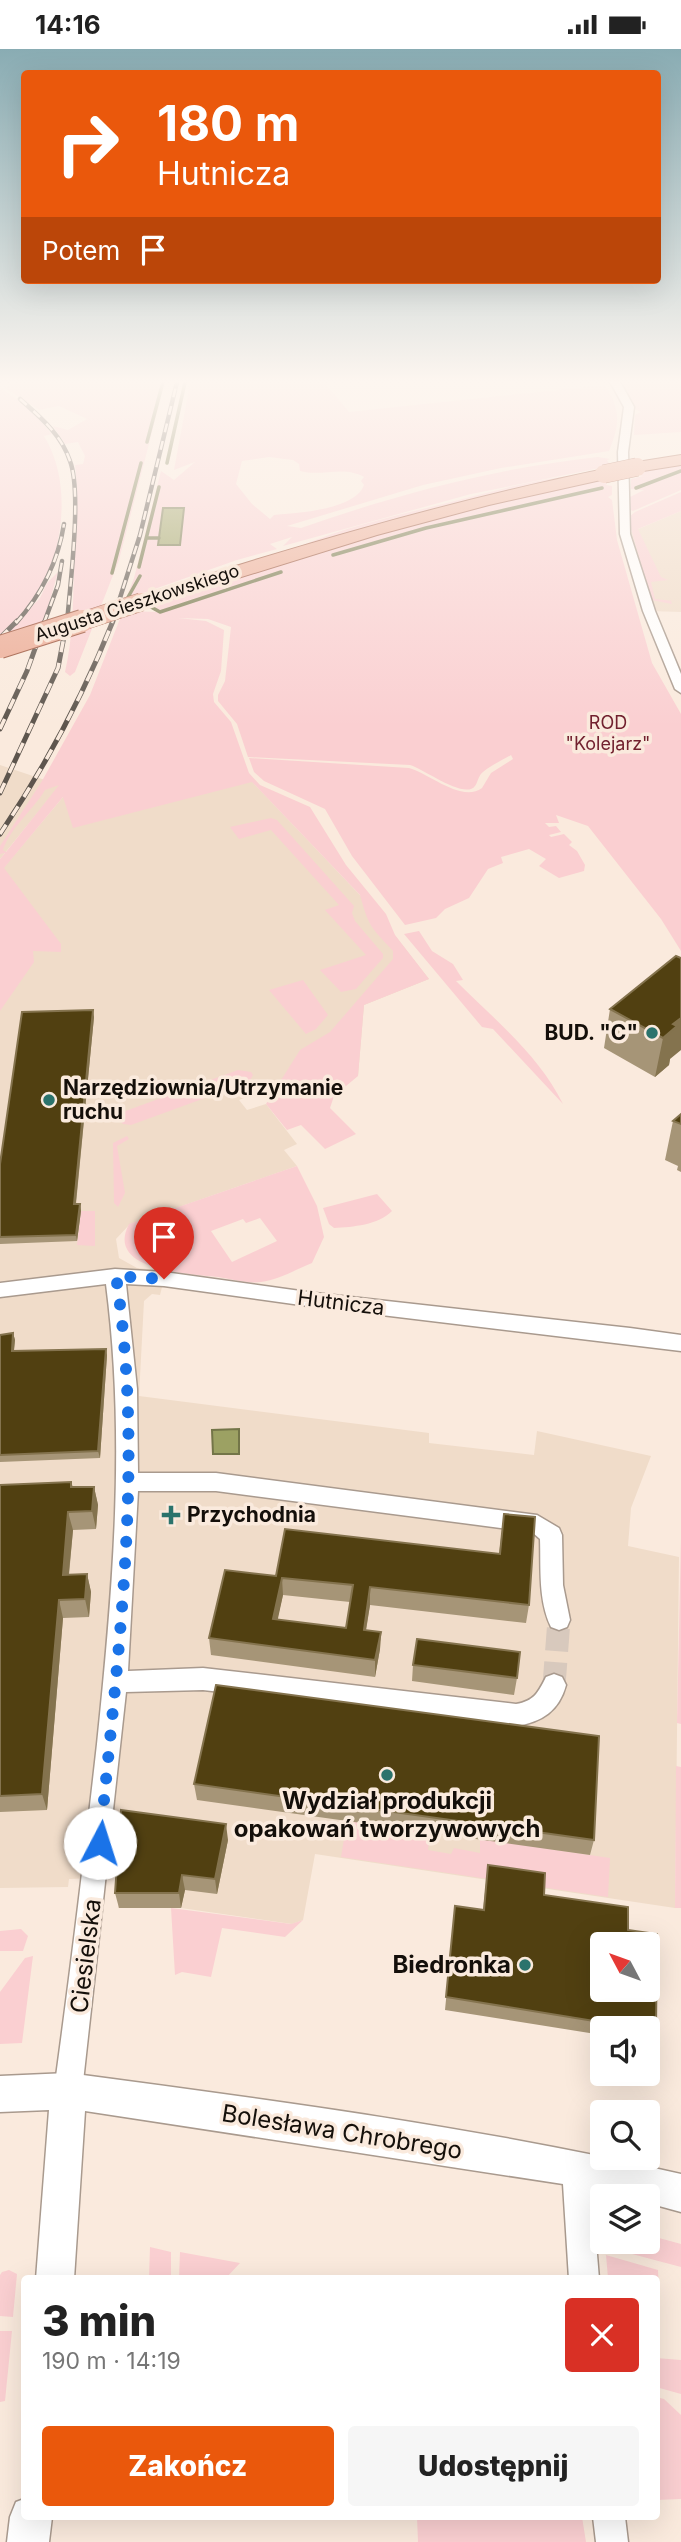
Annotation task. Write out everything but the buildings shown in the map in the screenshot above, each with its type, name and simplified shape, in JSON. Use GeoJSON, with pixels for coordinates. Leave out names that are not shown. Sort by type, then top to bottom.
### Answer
{"type":"FeatureCollection","features":[{"type":"Feature","properties":{"kind":"main road","name":"Augusta Cieszkowskiego"},"geometry":{"type":"LineString","coordinates":[[0,647],[394,523],[508,494]]}},
{"type":"Feature","properties":{"kind":"street"},"geometry":{"type":"LineString","coordinates":[[624,494],[625,534],[649,611],[681,689]]}},
{"type":"Feature","properties":{"kind":"street","name":"Hutnicza"},"geometry":{"type":"LineString","coordinates":[[0,1290],[116,1276],[164,1279],[328,1302],[681,1343]]}},
{"type":"Feature","properties":{"kind":"street","name":"Ciesielska"},"geometry":{"type":"LineString","coordinates":[[68,2091],[97,1866],[122,1624],[129,1433],[121,1310],[116,1276]]}},
{"type":"Feature","properties":{"kind":"street"},"geometry":{"type":"LineString","coordinates":[[127,1482],[184,1480],[227,1483],[537,1524],[551,1535],[552,1585],[559,1621]]}},
{"type":"Feature","properties":{"kind":"street"},"geometry":{"type":"LineString","coordinates":[[116,1682],[203,1679],[516,1716],[540,1709],[551,1698],[554,1685]]}},
{"type":"Feature","properties":{"kind":"street"},"geometry":{"type":"LineString","coordinates":[[55,2275],[68,2091]]}},
{"type":"Feature","properties":{"kind":"street","name":"Bolesława Chrobrego"},"geometry":{"type":"LineString","coordinates":[[0,2094],[68,2091],[188,2107],[576,2168],[681,2193]]}},
{"type":"Feature","properties":{"kind":"street"},"geometry":{"type":"LineString","coordinates":[[576,2168],[584,2275]]}},
{"type":"Feature","properties":{"kind":"street"},"geometry":{"type":"LineString","coordinates":[[28,2542],[31,2520]]}},
{"type":"Feature","properties":{"kind":"street"},"geometry":{"type":"LineString","coordinates":[[609,2520],[612,2542]]}},
{"type":"Feature","properties":{"kind":"shaded area"},"geometry":{"type":"Polygon","coordinates":[[[163,508],[184,508],[180,545],[158,545],[163,508]]]}},
{"type":"Feature","properties":{"kind":"shaded area"},"geometry":{"type":"Polygon","coordinates":[[[681,511],[681,612],[649,611],[629,533],[681,511]]]}},
{"type":"Feature","properties":{"kind":"shaded area"},"geometry":{"type":"Polygon","coordinates":[[[222,750],[378,914],[429,979],[364,1005],[358,1076],[276,1086],[239,1100],[247,1110],[266,1104],[297,1144],[284,1150],[297,1166],[130,1224],[116,1239],[119,1258],[137,1268],[166,1271],[160,1295],[152,1294],[144,1301],[139,1396],[429,1433],[429,1443],[534,1455],[537,1431],[651,1456],[631,1508],[628,1546],[679,1557],[675,1908],[315,1854],[303,1920],[292,1924],[181,1908],[118,1908],[120,1877],[69,1879],[68,1887],[0,1888],[0,872],[74,784],[222,750]]]}},
{"type":"Feature","properties":{"kind":"shaded area"},"geometry":{"type":"Polygon","coordinates":[[[0,765],[60,785],[0,859],[0,765]]]}},
{"type":"Feature","properties":{"kind":"shaded area"},"geometry":{"type":"Polygon","coordinates":[[[239,1429],[239,1454],[213,1454],[212,1430],[239,1429]]]}},
{"type":"Feature","properties":{"kind":"green space"},"geometry":{"type":"Polygon","coordinates":[[[0,494],[61,494],[61,521],[55,555],[46,581],[29,606],[0,635],[0,494]]]}},
{"type":"Feature","properties":{"kind":"green space"},"geometry":{"type":"Polygon","coordinates":[[[77,494],[136,494],[119,560],[75,672],[70,676],[65,672],[73,608],[77,494]]]}},
{"type":"Feature","properties":{"kind":"green space"},"geometry":{"type":"Polygon","coordinates":[[[155,494],[244,494],[270,519],[274,515],[338,505],[356,494],[392,494],[287,526],[301,528],[406,494],[470,494],[283,546],[292,537],[270,544],[277,549],[237,560],[126,599],[155,494]]]}},
{"type":"Feature","properties":{"kind":"green space"},"geometry":{"type":"Polygon","coordinates":[[[480,494],[494,494],[303,545],[392,517],[480,494]]]}},
{"type":"Feature","properties":{"kind":"green space","name":"ROD \"Kolejarz\""},"geometry":{"type":"Polygon","coordinates":[[[531,494],[612,494],[608,497],[612,500],[617,540],[652,663],[681,714],[681,951],[661,919],[588,826],[556,815],[559,823],[545,823],[549,827],[556,826],[561,832],[549,835],[551,837],[564,834],[572,842],[569,845],[577,851],[585,865],[584,871],[559,878],[539,866],[546,859],[529,849],[501,857],[503,863],[488,869],[469,898],[445,909],[436,918],[405,925],[352,856],[325,809],[264,781],[254,772],[249,758],[409,768],[455,790],[474,792],[482,788],[491,773],[513,759],[511,755],[483,772],[475,786],[470,789],[454,787],[410,765],[248,757],[237,724],[218,701],[225,681],[231,627],[208,619],[178,618],[206,621],[224,630],[221,671],[213,694],[214,702],[231,722],[249,773],[260,785],[310,807],[346,865],[386,914],[395,935],[429,979],[364,1005],[358,1076],[334,1096],[330,1108],[356,1134],[325,1149],[301,1125],[287,1130],[266,1104],[300,1050],[330,1032],[393,959],[393,951],[371,926],[360,895],[252,782],[73,828],[63,797],[4,868],[61,944],[61,952],[33,951],[34,962],[0,1011],[0,859],[5,853],[0,854],[0,846],[42,781],[90,695],[123,611],[158,612],[146,605],[381,530],[531,494]],[[59,785],[45,790],[11,834],[3,850],[6,852],[59,785]]]}},
{"type":"Feature","properties":{"kind":"green space"},"geometry":{"type":"Polygon","coordinates":[[[635,494],[671,494],[633,511],[628,509],[628,498],[635,494]]]}},
{"type":"Feature","properties":{"kind":"green space"},"geometry":{"type":"Polygon","coordinates":[[[681,494],[681,511],[638,529],[661,577],[668,580],[651,582],[655,599],[674,601],[671,601],[672,604],[651,600],[628,518],[635,512],[681,494]]]}},
{"type":"Feature","properties":{"kind":"green space"},"geometry":{"type":"Polygon","coordinates":[[[58,572],[43,625],[3,638],[40,598],[47,583],[58,572]]]}},
{"type":"Feature","properties":{"kind":"green space"},"geometry":{"type":"Polygon","coordinates":[[[271,818],[277,820],[354,906],[352,913],[355,921],[383,954],[383,958],[356,989],[341,992],[320,970],[366,955],[325,910],[339,905],[271,830],[239,839],[230,827],[271,818]]]}},
{"type":"Feature","properties":{"kind":"green space"},"geometry":{"type":"Polygon","coordinates":[[[419,931],[432,951],[453,964],[463,980],[456,981],[542,1069],[563,1104],[493,1029],[482,1027],[404,934],[419,931]]]}},
{"type":"Feature","properties":{"kind":"green space"},"geometry":{"type":"Polygon","coordinates":[[[303,980],[328,1015],[316,1029],[306,1034],[269,990],[303,980]]]}},
{"type":"Feature","properties":{"kind":"green space"},"geometry":{"type":"Polygon","coordinates":[[[238,1070],[251,1072],[253,1075],[249,1082],[131,1125],[123,1124],[117,1119],[120,1113],[238,1070]]]}},
{"type":"Feature","properties":{"kind":"green space"},"geometry":{"type":"Polygon","coordinates":[[[127,1136],[129,1139],[117,1146],[125,1193],[118,1207],[114,1203],[113,1143],[127,1136]]]}},
{"type":"Feature","properties":{"kind":"green space"},"geometry":{"type":"Polygon","coordinates":[[[297,1166],[317,1206],[324,1237],[312,1263],[274,1279],[251,1282],[171,1271],[139,1261],[129,1252],[125,1240],[129,1224],[297,1166]],[[260,1218],[246,1223],[243,1219],[211,1231],[232,1262],[277,1241],[260,1218]]]}},
{"type":"Feature","properties":{"kind":"green space"},"geometry":{"type":"Polygon","coordinates":[[[377,1194],[392,1211],[386,1216],[357,1226],[334,1228],[329,1224],[323,1208],[377,1194]]]}},
{"type":"Feature","properties":{"kind":"green space"},"geometry":{"type":"Polygon","coordinates":[[[81,1211],[95,1211],[95,1246],[77,1245],[81,1211]]]}},
{"type":"Feature","properties":{"kind":"green space"},"geometry":{"type":"Polygon","coordinates":[[[681,1538],[681,1724],[677,1723],[681,1538]]]}},
{"type":"Feature","properties":{"kind":"green space"},"geometry":{"type":"Polygon","coordinates":[[[676,1766],[681,1767],[681,1908],[675,1908],[676,1766]]]}},
{"type":"Feature","properties":{"kind":"green space"},"geometry":{"type":"Polygon","coordinates":[[[347,1821],[430,1833],[428,1850],[451,1854],[454,1848],[480,1853],[480,1839],[610,1858],[608,1897],[341,1857],[347,1821]]]}},
{"type":"Feature","properties":{"kind":"green space"},"geometry":{"type":"Polygon","coordinates":[[[171,1908],[291,1924],[303,1920],[285,1937],[222,1928],[211,1977],[182,1972],[175,1975],[171,1908]]]}},
{"type":"Feature","properties":{"kind":"green space"},"geometry":{"type":"Polygon","coordinates":[[[21,1929],[28,1936],[23,1951],[0,1951],[0,1931],[21,1929]]]}},
{"type":"Feature","properties":{"kind":"green space"},"geometry":{"type":"Polygon","coordinates":[[[33,1956],[22,2043],[0,2044],[0,1992],[25,1958],[33,1956]]]}},
{"type":"Feature","properties":{"kind":"green space"},"geometry":{"type":"Polygon","coordinates":[[[660,2238],[681,2244],[681,2267],[632,2254],[660,2254],[660,2238]]]}},
{"type":"Feature","properties":{"kind":"green space"},"geometry":{"type":"Polygon","coordinates":[[[150,2247],[171,2252],[171,2275],[149,2275],[150,2247]]]}},
{"type":"Feature","properties":{"kind":"green space"},"geometry":{"type":"Polygon","coordinates":[[[180,2252],[240,2263],[229,2275],[179,2275],[180,2252]]]}},
{"type":"Feature","properties":{"kind":"green space"},"geometry":{"type":"Polygon","coordinates":[[[606,2255],[658,2270],[658,2275],[608,2275],[606,2255]]]}},
{"type":"Feature","properties":{"kind":"green space"},"geometry":{"type":"Polygon","coordinates":[[[9,2270],[17,2274],[13,2317],[0,2316],[0,2275],[9,2270]]]}},
{"type":"Feature","properties":{"kind":"green space"},"geometry":{"type":"Polygon","coordinates":[[[0,2331],[12,2331],[5,2401],[0,2402],[0,2331]]]}},
{"type":"Feature","properties":{"kind":"green space"},"geometry":{"type":"Polygon","coordinates":[[[660,2358],[681,2360],[681,2394],[660,2388],[660,2358]]]}},
{"type":"Feature","properties":{"kind":"green space"},"geometry":{"type":"Polygon","coordinates":[[[660,2398],[681,2415],[681,2499],[660,2500],[660,2398]]]}},
{"type":"Feature","properties":{"kind":"green space"},"geometry":{"type":"Polygon","coordinates":[[[417,2520],[582,2520],[586,2542],[418,2542],[417,2520]]]}},
{"type":"Feature","properties":{"kind":"waterway"},"geometry":{"type":"LineString","coordinates":[[112,573],[133,494]]}},
{"type":"Feature","properties":{"kind":"waterway"},"geometry":{"type":"LineString","coordinates":[[139,567],[157,494]]}},
{"type":"Feature","properties":{"kind":"waterway"},"geometry":{"type":"LineString","coordinates":[[333,555],[426,528],[574,494]]}},
{"type":"Feature","properties":{"kind":"waterway"},"geometry":{"type":"LineString","coordinates":[[148,538],[159,538]]}},
{"type":"Feature","properties":{"kind":"waterway"},"geometry":{"type":"LineString","coordinates":[[151,607],[160,612],[281,572]]}},
{"type":"Feature","properties":{"kind":"waterway"},"geometry":{"type":"LineString","coordinates":[[127,599],[140,576]]}},
{"type":"Feature","properties":{"kind":"tunnel"},"geometry":{"type":"LineString","coordinates":[[554,1685],[559,1620]]}},
{"type":"Feature","properties":{"kind":"railway"},"geometry":{"type":"LineString","coordinates":[[67,623],[75,494]]}},
{"type":"Feature","properties":{"kind":"railway"},"geometry":{"type":"LineString","coordinates":[[112,623],[150,494]]}},
{"type":"Feature","properties":{"kind":"railway"},"geometry":{"type":"LineString","coordinates":[[16,623],[34,601],[48,577],[64,524]]}},
{"type":"Feature","properties":{"kind":"railway"},"geometry":{"type":"LineString","coordinates":[[44,623],[58,585],[62,561]]}},
{"type":"Feature","properties":{"kind":"railway"},"geometry":{"type":"LineString","coordinates":[[0,638],[17,621]]}},
{"type":"Feature","properties":{"kind":"railway"},"geometry":{"type":"LineString","coordinates":[[0,729],[27,671],[45,621]]}},
{"type":"Feature","properties":{"kind":"railway"},"geometry":{"type":"LineString","coordinates":[[0,793],[58,668],[67,621]]}},
{"type":"Feature","properties":{"kind":"railway"},"geometry":{"type":"LineString","coordinates":[[0,834],[62,730],[113,621]]}},
{"type":"Feature","properties":{"kind":"place","name":"BUD. \"C\""},"geometry":{"type":"Point","coordinates":[652,1033]}},
{"type":"Feature","properties":{"kind":"place","name":"Narzędziownia/Utrzymanie ruchu"},"geometry":{"type":"Point","coordinates":[49,1100]}},
{"type":"Feature","properties":{"kind":"place","name":"Przychodnia"},"geometry":{"type":"Point","coordinates":[171,1515]}},
{"type":"Feature","properties":{"kind":"place","name":"Wydział produkcji opakowań tworzywowych"},"geometry":{"type":"Point","coordinates":[387,1775]}},
{"type":"Feature","properties":{"kind":"place","name":"Biedronka"},"geometry":{"type":"Point","coordinates":[525,1965]}},
{"type":"Feature","properties":{"kind":"route"},"geometry":{"type":"LineString","coordinates":[[100,1843],[122,1624],[129,1433],[121,1310],[116,1276],[164,1279]]}}]}
